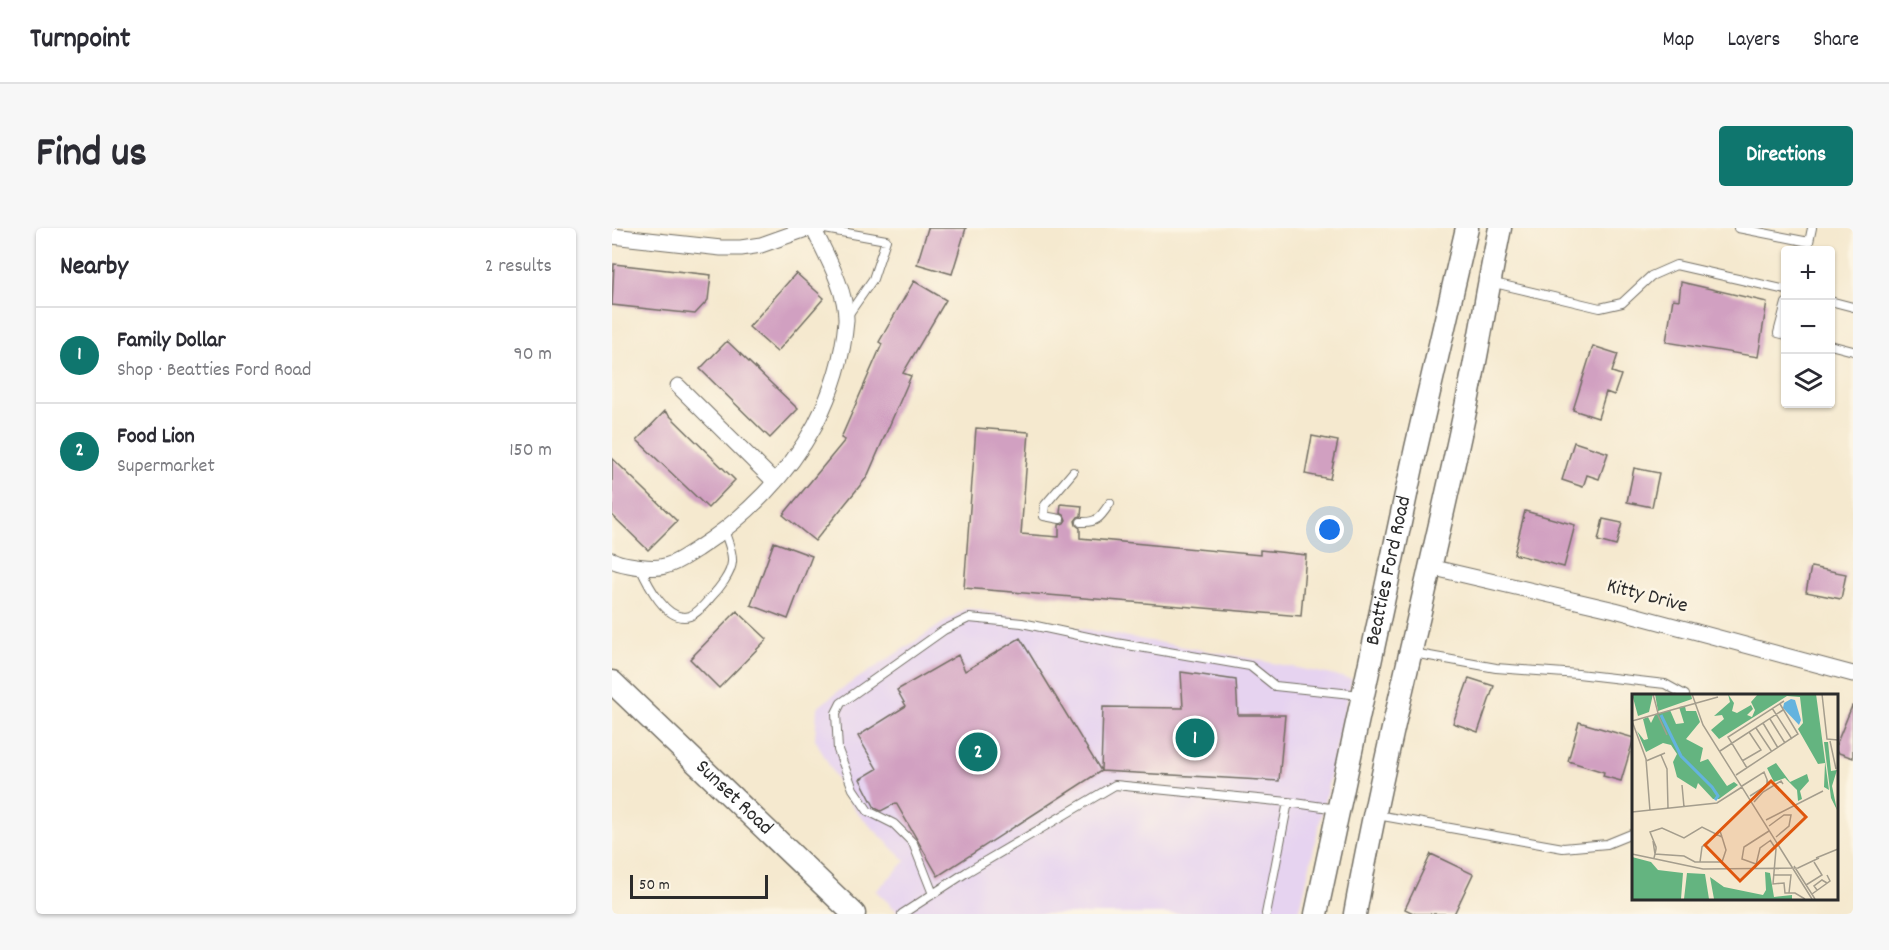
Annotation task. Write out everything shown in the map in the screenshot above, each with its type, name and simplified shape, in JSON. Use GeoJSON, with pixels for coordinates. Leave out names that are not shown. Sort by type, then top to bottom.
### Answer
{"type":"FeatureCollection","features":[{"type":"Feature","properties":{"kind":"main road","name":"Beatties Ford Road"},"geometry":{"type":"LineString","coordinates":[[1316,914],[1467,228]]}},
{"type":"Feature","properties":{"kind":"main road","name":"Beatties Ford Road"},"geometry":{"type":"LineString","coordinates":[[1355,914],[1373,815],[1412,653],[1464,417],[1500,228]]}},
{"type":"Feature","properties":{"kind":"main road","name":"Sunset Road"},"geometry":{"type":"LineString","coordinates":[[612,682],[854,914]]}},
{"type":"Feature","properties":{"kind":"street"},"geometry":{"type":"LineString","coordinates":[[612,236],[741,248],[761,245],[811,228],[838,280],[846,319],[841,357],[833,387],[814,426],[775,482],[749,509],[724,530],[684,557],[664,566],[640,567],[612,560]]}},
{"type":"Feature","properties":{"kind":"street"},"geometry":{"type":"LineString","coordinates":[[678,386],[775,482]]}},
{"type":"Feature","properties":{"kind":"street","name":"Kitty Drive"},"geometry":{"type":"LineString","coordinates":[[1430,567],[1615,610],[1853,674]]}},
{"type":"Feature","properties":{"kind":"lane"},"geometry":{"type":"LineString","coordinates":[[819,228],[886,240],[873,279],[846,319]]}},
{"type":"Feature","properties":{"kind":"lane"},"geometry":{"type":"LineString","coordinates":[[1738,228],[1769,231],[1809,242],[1812,228]]}},
{"type":"Feature","properties":{"kind":"lane"},"geometry":{"type":"LineString","coordinates":[[1489,282],[1600,308],[1622,303],[1651,276],[1677,265],[1781,289]]}},
{"type":"Feature","properties":{"kind":"lane"},"geometry":{"type":"LineString","coordinates":[[1835,302],[1853,307]]}},
{"type":"Feature","properties":{"kind":"lane"},"geometry":{"type":"LineString","coordinates":[[1781,320],[1778,333],[1781,334]]}},
{"type":"Feature","properties":{"kind":"lane"},"geometry":{"type":"LineString","coordinates":[[1835,346],[1853,351]]}},
{"type":"Feature","properties":{"kind":"lane"},"geometry":{"type":"LineString","coordinates":[[1060,519],[1044,516],[1045,505],[1073,472]]}},
{"type":"Feature","properties":{"kind":"lane"},"geometry":{"type":"LineString","coordinates":[[1081,522],[1091,522],[1101,516],[1110,503]]}},
{"type":"Feature","properties":{"kind":"lane"},"geometry":{"type":"LineString","coordinates":[[640,567],[651,591],[665,607],[681,617],[690,616],[716,591],[729,572],[732,563],[731,552],[724,530]]}},
{"type":"Feature","properties":{"kind":"lane"},"geometry":{"type":"LineString","coordinates":[[933,894],[913,843],[894,824],[868,811],[853,789],[838,750],[836,713],[841,703],[944,630],[969,618],[1022,623],[1116,643],[1250,666],[1275,686],[1363,695]]}},
{"type":"Feature","properties":{"kind":"lane"},"geometry":{"type":"LineString","coordinates":[[1412,653],[1496,668],[1665,684],[1683,694]]}},
{"type":"Feature","properties":{"kind":"lane"},"geometry":{"type":"LineString","coordinates":[[902,914],[1115,785],[1338,809]]}},
{"type":"Feature","properties":{"kind":"lane"},"geometry":{"type":"LineString","coordinates":[[1266,914],[1288,802]]}},
{"type":"Feature","properties":{"kind":"lane"},"geometry":{"type":"LineString","coordinates":[[1373,815],[1563,848],[1607,844],[1632,834]]}},
{"type":"Feature","properties":{"kind":"shaded area"},"geometry":{"type":"Polygon","coordinates":[[[966,608],[1352,679],[1299,914],[900,914],[876,891],[906,861],[858,814],[845,795],[815,739],[817,708],[840,690],[966,608]]]}},
{"type":"Feature","properties":{"kind":"building"},"geometry":{"type":"Polygon","coordinates":[[[928,228],[966,228],[952,274],[917,264],[928,228]]]}},
{"type":"Feature","properties":{"kind":"building"},"geometry":{"type":"Polygon","coordinates":[[[614,264],[711,275],[708,300],[695,314],[612,305],[614,264]]]}},
{"type":"Feature","properties":{"kind":"building"},"geometry":{"type":"Polygon","coordinates":[[[796,273],[824,298],[777,352],[749,327],[796,273]]]}},
{"type":"Feature","properties":{"kind":"building"},"geometry":{"type":"Polygon","coordinates":[[[914,281],[946,300],[903,373],[911,376],[867,477],[815,541],[783,515],[845,440],[841,438],[882,344],[879,342],[914,281]]]}},
{"type":"Feature","properties":{"kind":"building"},"geometry":{"type":"Polygon","coordinates":[[[1681,282],[1767,302],[1758,357],[1666,342],[1673,299],[1679,300],[1681,282]]]}},
{"type":"Feature","properties":{"kind":"building"},"geometry":{"type":"Polygon","coordinates":[[[727,341],[798,409],[770,438],[700,369],[727,341]]]}},
{"type":"Feature","properties":{"kind":"building"},"geometry":{"type":"Polygon","coordinates":[[[1593,346],[1618,354],[1612,372],[1621,375],[1614,395],[1606,392],[1598,418],[1573,410],[1593,346]]]}},
{"type":"Feature","properties":{"kind":"building"},"geometry":{"type":"Polygon","coordinates":[[[665,411],[735,480],[708,508],[637,440],[665,411]]]}},
{"type":"Feature","properties":{"kind":"building"},"geometry":{"type":"Polygon","coordinates":[[[976,428],[1029,432],[1021,534],[1059,537],[1059,525],[1066,520],[1060,513],[1061,504],[1082,506],[1081,516],[1075,521],[1080,528],[1080,538],[1260,555],[1260,550],[1306,555],[1301,616],[964,588],[976,428]]]}},
{"type":"Feature","properties":{"kind":"building"},"geometry":{"type":"Polygon","coordinates":[[[1312,436],[1338,441],[1330,479],[1305,474],[1312,436]]]}},
{"type":"Feature","properties":{"kind":"building"},"geometry":{"type":"Polygon","coordinates":[[[1574,442],[1608,453],[1599,479],[1587,475],[1583,487],[1562,480],[1574,442]]]}},
{"type":"Feature","properties":{"kind":"building"},"geometry":{"type":"Polygon","coordinates":[[[612,458],[677,521],[648,550],[612,515],[612,458]]]}},
{"type":"Feature","properties":{"kind":"building"},"geometry":{"type":"Polygon","coordinates":[[[1634,468],[1659,473],[1652,507],[1627,502],[1634,468]]]}},
{"type":"Feature","properties":{"kind":"building"},"geometry":{"type":"Polygon","coordinates":[[[1525,511],[1575,525],[1564,567],[1514,554],[1525,511]]]}},
{"type":"Feature","properties":{"kind":"building"},"geometry":{"type":"Polygon","coordinates":[[[1603,519],[1622,523],[1616,546],[1598,541],[1603,519]]]}},
{"type":"Feature","properties":{"kind":"building"},"geometry":{"type":"Polygon","coordinates":[[[774,542],[812,556],[788,619],[751,605],[774,542]]]}},
{"type":"Feature","properties":{"kind":"building"},"geometry":{"type":"Polygon","coordinates":[[[1811,567],[1846,574],[1841,599],[1806,592],[1811,567]]]}},
{"type":"Feature","properties":{"kind":"building"},"geometry":{"type":"Polygon","coordinates":[[[737,611],[767,639],[719,688],[690,659],[737,611]]]}},
{"type":"Feature","properties":{"kind":"building"},"geometry":{"type":"Polygon","coordinates":[[[1020,638],[1101,771],[938,876],[896,803],[881,811],[875,808],[860,779],[877,769],[858,736],[906,706],[897,690],[958,655],[965,671],[1020,638]]]}},
{"type":"Feature","properties":{"kind":"building"},"geometry":{"type":"Polygon","coordinates":[[[1181,672],[1236,680],[1238,715],[1285,715],[1279,781],[1101,771],[1103,707],[1183,708],[1181,672]]]}},
{"type":"Feature","properties":{"kind":"building"},"geometry":{"type":"Polygon","coordinates":[[[1469,678],[1494,686],[1478,732],[1453,723],[1469,678]]]}},
{"type":"Feature","properties":{"kind":"building"},"geometry":{"type":"Polygon","coordinates":[[[1853,706],[1853,758],[1838,753],[1838,740],[1853,706]]]}},
{"type":"Feature","properties":{"kind":"building"},"geometry":{"type":"Polygon","coordinates":[[[1579,722],[1632,737],[1621,781],[1603,776],[1604,772],[1568,761],[1579,722]]]}},
{"type":"Feature","properties":{"kind":"building"},"geometry":{"type":"Polygon","coordinates":[[[1431,854],[1473,874],[1454,914],[1415,914],[1405,909],[1431,854]]]}},
{"type":"Feature","properties":{"kind":"place","name":"Family Dollar"},"geometry":{"type":"Point","coordinates":[1195,738]}},
{"type":"Feature","properties":{"kind":"place","name":"Food Lion"},"geometry":{"type":"Point","coordinates":[978,752]}}]}
